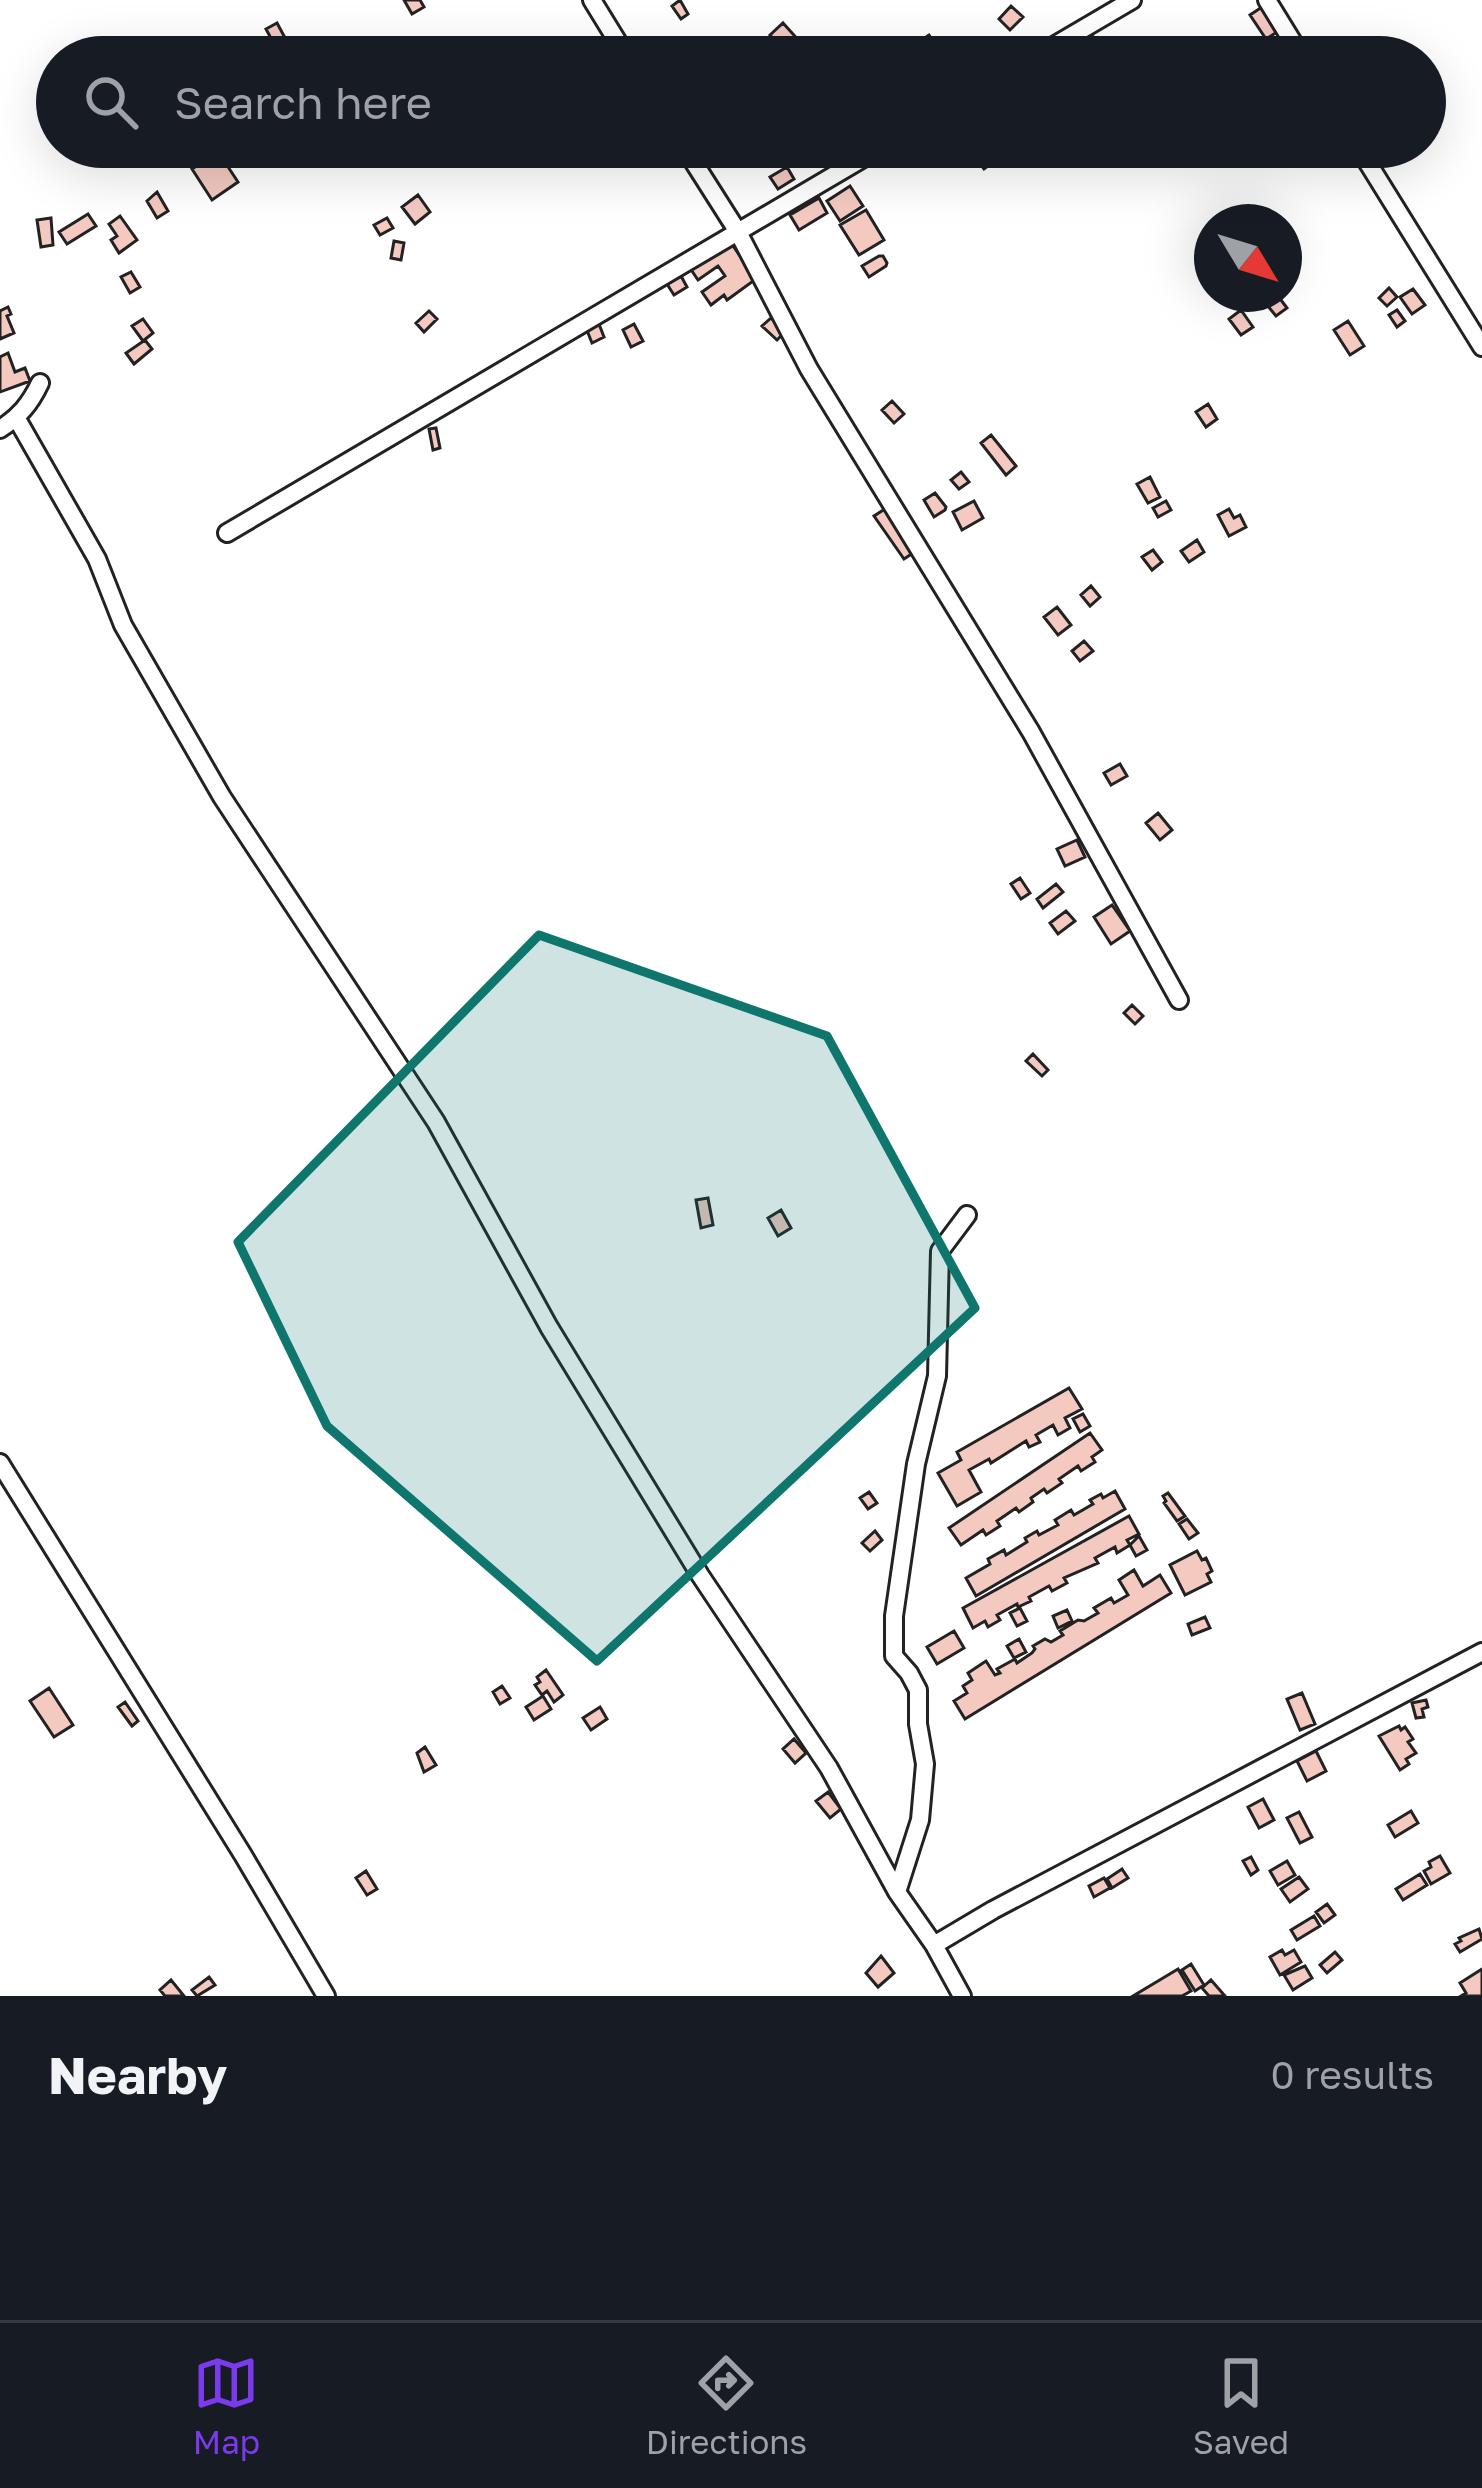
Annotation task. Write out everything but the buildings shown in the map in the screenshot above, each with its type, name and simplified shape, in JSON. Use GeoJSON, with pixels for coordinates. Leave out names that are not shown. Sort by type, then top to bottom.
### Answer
{"type":"FeatureCollection","features":[{"type":"Feature","properties":{"kind":"street"},"geometry":{"type":"LineString","coordinates":[[592,0],[615,36]]}},
{"type":"Feature","properties":{"kind":"street"},"geometry":{"type":"LineString","coordinates":[[1071,36],[1132,0]]}},
{"type":"Feature","properties":{"kind":"street"},"geometry":{"type":"LineString","coordinates":[[1267,0],[1289,36]]}},
{"type":"Feature","properties":{"kind":"street"},"geometry":{"type":"LineString","coordinates":[[697,168],[738,232],[808,369],[1031,732],[1179,1000]]}},
{"type":"Feature","properties":{"kind":"street"},"geometry":{"type":"LineString","coordinates":[[227,533],[846,168]]}},
{"type":"Feature","properties":{"kind":"street"},"geometry":{"type":"LineString","coordinates":[[1371,168],[1482,347]]}},
{"type":"Feature","properties":{"kind":"street"},"geometry":{"type":"LineString","coordinates":[[0,429],[32,402],[40,383]]}},
{"type":"Feature","properties":{"kind":"street"},"geometry":{"type":"LineString","coordinates":[[17,418],[98,559],[123,626],[222,797],[436,1122],[549,1328],[700,1574],[829,1768],[897,1892],[962,1996]]}},
{"type":"Feature","properties":{"kind":"street"},"geometry":{"type":"LineString","coordinates":[[897,1892],[920,1820],[926,1764],[918,1724],[918,1690],[895,1660],[894,1616],[916,1464],[937,1376],[940,1251],[967,1215]]}},
{"type":"Feature","properties":{"kind":"street"},"geometry":{"type":"LineString","coordinates":[[0,1463],[326,1996]]}},
{"type":"Feature","properties":{"kind":"street"},"geometry":{"type":"LineString","coordinates":[[934,1945],[1482,1652]]}},
{"type":"Feature","properties":{"kind":"highlighted area"},"geometry":{"type":"Polygon","coordinates":[[[539,935],[827,1036],[975,1308],[597,1661],[327,1426],[238,1242],[539,935]]]}}]}
